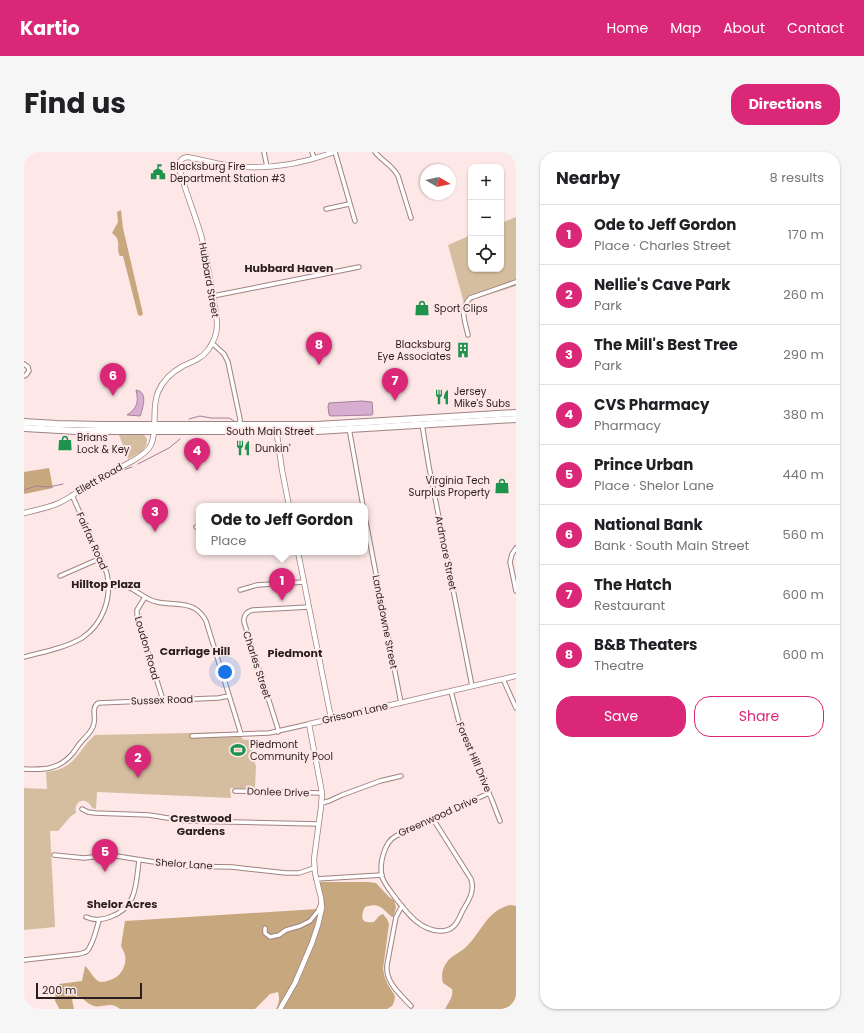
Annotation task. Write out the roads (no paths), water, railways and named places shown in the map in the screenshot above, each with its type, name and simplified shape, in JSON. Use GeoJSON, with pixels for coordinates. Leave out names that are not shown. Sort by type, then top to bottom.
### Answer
{"type":"FeatureCollection","features":[{"type":"Feature","properties":{"kind":"main road","name":"South Main Street"},"geometry":{"type":"LineString","coordinates":[[421,422],[516,412]]}},
{"type":"Feature","properties":{"kind":"main road","name":"South Main Street"},"geometry":{"type":"LineString","coordinates":[[24,428],[77,431],[154,428],[349,427],[516,418]]}},
{"type":"Feature","properties":{"kind":"main road","name":"South Main Street"},"geometry":{"type":"LineString","coordinates":[[24,422],[154,428]]}},
{"type":"Feature","properties":{"kind":"street"},"geometry":{"type":"LineString","coordinates":[[264,152],[267,167],[284,165],[334,152],[355,221]]}},
{"type":"Feature","properties":{"kind":"street"},"geometry":{"type":"LineString","coordinates":[[312,152],[314,158]]}},
{"type":"Feature","properties":{"kind":"street"},"geometry":{"type":"LineString","coordinates":[[375,152],[396,172],[411,218]]}},
{"type":"Feature","properties":{"kind":"street","name":"Hubbard Street"},"geometry":{"type":"LineString","coordinates":[[154,428],[156,398],[165,379],[176,370],[200,358],[206,352],[212,343],[217,325],[209,271],[201,237],[180,171],[180,160],[187,156],[237,167],[267,167]]}},
{"type":"Feature","properties":{"kind":"street"},"geometry":{"type":"LineString","coordinates":[[326,209],[349,204]]}},
{"type":"Feature","properties":{"kind":"street"},"geometry":{"type":"LineString","coordinates":[[213,296],[359,267]]}},
{"type":"Feature","properties":{"kind":"street"},"geometry":{"type":"LineString","coordinates":[[468,335],[463,313],[466,303],[470,298],[516,282]]}},
{"type":"Feature","properties":{"kind":"street"},"geometry":{"type":"LineString","coordinates":[[212,343],[224,354],[228,362],[240,419],[240,428]]}},
{"type":"Feature","properties":{"kind":"street"},"geometry":{"type":"LineString","coordinates":[[24,364],[28,367],[29,371],[24,376]]}},
{"type":"Feature","properties":{"kind":"street","name":"Ardmore Street"},"geometry":{"type":"LineString","coordinates":[[421,422],[472,686]]}},
{"type":"Feature","properties":{"kind":"street"},"geometry":{"type":"LineString","coordinates":[[349,427],[362,503]]}},
{"type":"Feature","properties":{"kind":"street","name":"Ellett Road"},"geometry":{"type":"LineString","coordinates":[[24,513],[53,505],[72,496],[96,480],[146,451],[152,443],[154,428]]}},
{"type":"Feature","properties":{"kind":"street"},"geometry":{"type":"LineString","coordinates":[[277,428],[282,470],[288,503]]}},
{"type":"Feature","properties":{"kind":"street","name":"Fairfax Road"},"geometry":{"type":"LineString","coordinates":[[24,657],[65,645],[81,638],[98,622],[105,609],[108,597],[106,574],[72,496]]}},
{"type":"Feature","properties":{"kind":"street","name":"Landsdowne Street"},"geometry":{"type":"LineString","coordinates":[[368,532],[401,703]]}},
{"type":"Feature","properties":{"kind":"street"},"geometry":{"type":"LineString","coordinates":[[516,548],[512,554],[510,562],[516,591]]}},
{"type":"Feature","properties":{"kind":"street"},"geometry":{"type":"LineString","coordinates":[[299,555],[331,718]]}},
{"type":"Feature","properties":{"kind":"street"},"geometry":{"type":"LineString","coordinates":[[60,576],[100,558]]}},
{"type":"Feature","properties":{"kind":"street"},"geometry":{"type":"LineString","coordinates":[[240,590],[257,585],[304,582]]}},
{"type":"Feature","properties":{"kind":"street"},"geometry":{"type":"LineString","coordinates":[[108,586],[126,586],[158,603],[191,606],[201,613],[206,621],[241,734]]}},
{"type":"Feature","properties":{"kind":"street","name":"Loudon Road"},"geometry":{"type":"LineString","coordinates":[[145,597],[137,610],[137,617],[163,700]]}},
{"type":"Feature","properties":{"kind":"street","name":"Charles Street"},"geometry":{"type":"LineString","coordinates":[[278,732],[244,622],[244,616],[251,611],[309,607]]}},
{"type":"Feature","properties":{"kind":"street","name":"Grissom Lane"},"geometry":{"type":"LineString","coordinates":[[192,736],[278,732],[331,718],[516,676]]}},
{"type":"Feature","properties":{"kind":"street"},"geometry":{"type":"LineString","coordinates":[[503,679],[516,708]]}},
{"type":"Feature","properties":{"kind":"street","name":"Forest Hill Drive"},"geometry":{"type":"LineString","coordinates":[[451,691],[461,730],[500,821]]}},
{"type":"Feature","properties":{"kind":"street","name":"Sussex Road"},"geometry":{"type":"LineString","coordinates":[[24,770],[49,769],[58,766],[67,759],[93,728],[95,722],[94,708],[99,702],[218,698],[229,696]]}},
{"type":"Feature","properties":{"kind":"street"},"geometry":{"type":"LineString","coordinates":[[280,1009],[295,983],[309,950],[322,910],[321,894],[314,868],[314,852],[322,803],[322,794],[309,724]]}},
{"type":"Feature","properties":{"kind":"street"},"geometry":{"type":"LineString","coordinates":[[322,803],[329,802],[342,795],[380,781],[401,776]]}},
{"type":"Feature","properties":{"kind":"street","name":"Donlee Drive"},"geometry":{"type":"LineString","coordinates":[[235,791],[322,794]]}},
{"type":"Feature","properties":{"kind":"street","name":"Greenwood Drive"},"geometry":{"type":"LineString","coordinates":[[382,875],[382,864],[386,846],[389,841],[433,818],[489,793]]}},
{"type":"Feature","properties":{"kind":"street"},"geometry":{"type":"LineString","coordinates":[[82,809],[95,813],[149,815],[186,821],[318,824]]}},
{"type":"Feature","properties":{"kind":"street"},"geometry":{"type":"LineString","coordinates":[[316,879],[382,875],[386,884],[410,916],[423,926],[432,930],[445,930],[451,928],[457,922],[471,895],[473,886],[471,879],[433,818]]}},
{"type":"Feature","properties":{"kind":"street","name":"Shelor Lane"},"geometry":{"type":"LineString","coordinates":[[54,855],[84,858],[110,855],[180,866],[232,867],[286,873],[299,873],[314,868]]}},
{"type":"Feature","properties":{"kind":"street"},"geometry":{"type":"LineString","coordinates":[[86,917],[93,920],[99,920],[109,918],[124,910],[130,903],[134,891],[139,860]]}},
{"type":"Feature","properties":{"kind":"street"},"geometry":{"type":"LineString","coordinates":[[265,928],[265,933],[270,937],[279,935],[286,930],[300,926],[310,921],[322,903]]}},
{"type":"Feature","properties":{"kind":"street"},"geometry":{"type":"LineString","coordinates":[[402,906],[396,917],[387,964],[387,972],[388,978],[392,984],[411,1006]]}},
{"type":"Feature","properties":{"kind":"street"},"geometry":{"type":"LineString","coordinates":[[24,960],[86,952],[99,920]]}},
{"type":"Feature","properties":{"kind":"waterway"},"geometry":{"type":"LineString","coordinates":[[189,419],[200,416],[211,418],[229,418],[234,421]]}},
{"type":"Feature","properties":{"kind":"waterway"},"geometry":{"type":"LineString","coordinates":[[138,464],[169,448],[180,439]]}},
{"type":"Feature","properties":{"kind":"waterway"},"geometry":{"type":"LineString","coordinates":[[100,482],[132,467]]}},
{"type":"Feature","properties":{"kind":"waterway"},"geometry":{"type":"LineString","coordinates":[[24,490],[36,486],[49,487],[63,484]]}},
{"type":"Feature","properties":{"kind":"waterway"},"geometry":{"type":"LineString","coordinates":[[87,490],[94,485]]}},
{"type":"Feature","properties":{"kind":"place","name":"Blacksburg Fire Department Station #3"},"geometry":{"type":"Point","coordinates":[158,172]}},
{"type":"Feature","properties":{"kind":"place","name":"Sport Clips"},"geometry":{"type":"Point","coordinates":[422,308]}},
{"type":"Feature","properties":{"kind":"place","name":"Blacksburg Eye Associates"},"geometry":{"type":"Point","coordinates":[463,350]}},
{"type":"Feature","properties":{"kind":"place","name":"B&B Theaters"},"geometry":{"type":"Point","coordinates":[319,365]}},
{"type":"Feature","properties":{"kind":"place","name":"National Bank"},"geometry":{"type":"Point","coordinates":[113,396]}},
{"type":"Feature","properties":{"kind":"place","name":"Jersey Mike's Subs"},"geometry":{"type":"Point","coordinates":[442,397]}},
{"type":"Feature","properties":{"kind":"place","name":"The Hatch"},"geometry":{"type":"Point","coordinates":[395,401]}},
{"type":"Feature","properties":{"kind":"place","name":"Brians Lock & Key"},"geometry":{"type":"Point","coordinates":[65,443]}},
{"type":"Feature","properties":{"kind":"place","name":"Dunkin'"},"geometry":{"type":"Point","coordinates":[243,448]}},
{"type":"Feature","properties":{"kind":"place","name":"CVS Pharmacy"},"geometry":{"type":"Point","coordinates":[197,471]}},
{"type":"Feature","properties":{"kind":"place","name":"Virginia Tech Surplus Property"},"geometry":{"type":"Point","coordinates":[502,486]}},
{"type":"Feature","properties":{"kind":"place","name":"The Mill's Best Tree"},"geometry":{"type":"Point","coordinates":[155,532]}},
{"type":"Feature","properties":{"kind":"place","name":"Ode to Jeff Gordon"},"geometry":{"type":"Point","coordinates":[282,601]}},
{"type":"Feature","properties":{"kind":"place","name":"Piedmont Community Pool"},"geometry":{"type":"Point","coordinates":[238,750]}},
{"type":"Feature","properties":{"kind":"place","name":"Nellie's Cave Park"},"geometry":{"type":"Point","coordinates":[138,778]}},
{"type":"Feature","properties":{"kind":"place","name":"Prince Urban"},"geometry":{"type":"Point","coordinates":[105,872]}},
{"type":"Feature","properties":{"kind":"district","name":"Hubbard Haven"},"geometry":{"type":"Point","coordinates":[289,268]}},
{"type":"Feature","properties":{"kind":"district","name":"Hilltop Plaza"},"geometry":{"type":"Point","coordinates":[106,584]}},
{"type":"Feature","properties":{"kind":"district","name":"Carriage Hill"},"geometry":{"type":"Point","coordinates":[195,651]}},
{"type":"Feature","properties":{"kind":"district","name":"Piedmont"},"geometry":{"type":"Point","coordinates":[295,653]}},
{"type":"Feature","properties":{"kind":"district","name":"Crestwood Gardens"},"geometry":{"type":"Point","coordinates":[201,824]}},
{"type":"Feature","properties":{"kind":"district","name":"Shelor Acres"},"geometry":{"type":"Point","coordinates":[122,904]}}]}
